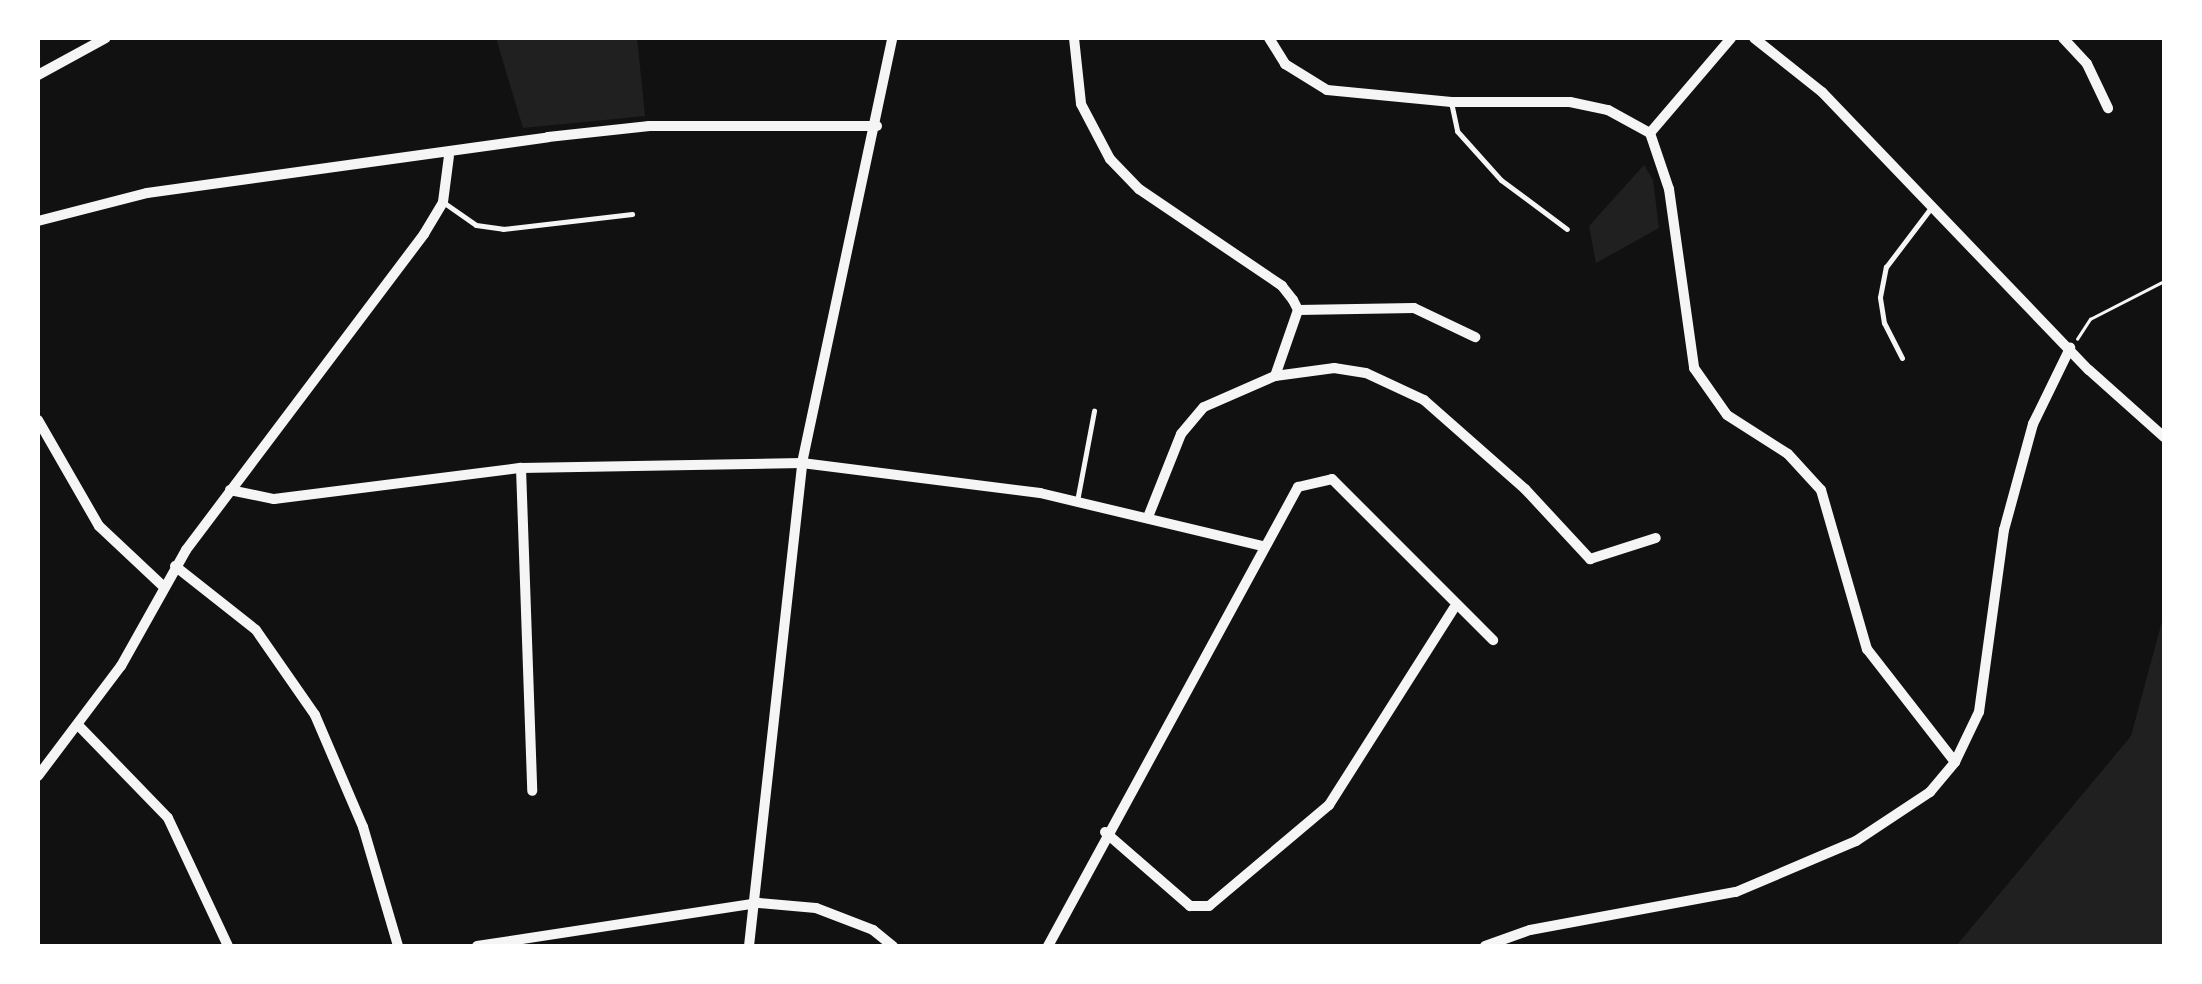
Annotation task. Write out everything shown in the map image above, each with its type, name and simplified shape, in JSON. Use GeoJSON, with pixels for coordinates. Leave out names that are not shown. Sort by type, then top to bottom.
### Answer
{"type":"FeatureCollection","features":[{"type":"Feature","properties":{"kind":"street"},"geometry":{"type":"LineString","coordinates":[[38,75],[106,38]]}},
{"type":"Feature","properties":{"kind":"street"},"geometry":{"type":"LineString","coordinates":[[749,946],[759,904],[768,739],[802,464],[877,126],[892,38]]}},
{"type":"Feature","properties":{"kind":"street"},"geometry":{"type":"LineString","coordinates":[[1074,38],[1081,104],[1110,159],[1138,190],[1282,286],[1298,310]]}},
{"type":"Feature","properties":{"kind":"street"},"geometry":{"type":"LineString","coordinates":[[1269,38],[1285,64],[1327,90],[1451,102],[1570,102],[1608,110],[1650,132],[1669,189],[1694,368],[1727,415],[1788,454],[1821,490],[1867,649],[1955,762]]}},
{"type":"Feature","properties":{"kind":"street"},"geometry":{"type":"LineString","coordinates":[[1650,132],[1731,38]]}},
{"type":"Feature","properties":{"kind":"street"},"geometry":{"type":"LineString","coordinates":[[1754,38],[1822,92],[1935,203],[2070,348],[2164,437]]}},
{"type":"Feature","properties":{"kind":"street"},"geometry":{"type":"LineString","coordinates":[[2062,38],[2087,64],[2108,108]]}},
{"type":"Feature","properties":{"kind":"street"},"geometry":{"type":"LineString","coordinates":[[38,221],[147,193],[449,156],[649,126],[877,126]]}},
{"type":"Feature","properties":{"kind":"street"},"geometry":{"type":"LineString","coordinates":[[38,776],[121,666],[176,566],[444,202],[449,156]]}},
{"type":"Feature","properties":{"kind":"street"},"geometry":{"type":"LineString","coordinates":[[1298,310],[1414,308],[1475,336]]}},
{"type":"Feature","properties":{"kind":"street"},"geometry":{"type":"LineString","coordinates":[[1276,376],[1298,310]]}},
{"type":"Feature","properties":{"kind":"street"},"geometry":{"type":"LineString","coordinates":[[1485,946],[1530,930],[1751,886],[1856,841],[1930,792],[1955,762],[1979,712],[1991,590],[2033,424],[2070,348]]}},
{"type":"Feature","properties":{"kind":"street"},"geometry":{"type":"LineString","coordinates":[[1148,517],[1181,434],[1204,406],[1276,376],[1334,368],[1366,373],[1424,400],[1525,490],[1590,559],[1656,538]]}},
{"type":"Feature","properties":{"kind":"street"},"geometry":{"type":"LineString","coordinates":[[38,420],[99,526],[163,586]]}},
{"type":"Feature","properties":{"kind":"street"},"geometry":{"type":"LineString","coordinates":[[230,490],[274,500],[521,468],[802,464],[1077,500],[1262,546]]}},
{"type":"Feature","properties":{"kind":"street"},"geometry":{"type":"LineString","coordinates":[[521,468],[532,791]]}},
{"type":"Feature","properties":{"kind":"street"},"geometry":{"type":"LineString","coordinates":[[1048,946],[1105,832],[1298,487],[1332,479],[1454,608],[1493,640]]}},
{"type":"Feature","properties":{"kind":"street"},"geometry":{"type":"LineString","coordinates":[[176,566],[256,630],[315,715],[363,827],[398,946]]}},
{"type":"Feature","properties":{"kind":"street"},"geometry":{"type":"LineString","coordinates":[[1105,832],[1190,906],[1209,906],[1328,805],[1454,608]]}},
{"type":"Feature","properties":{"kind":"street"},"geometry":{"type":"LineString","coordinates":[[78,725],[168,818],[228,946]]}},
{"type":"Feature","properties":{"kind":"street"},"geometry":{"type":"LineString","coordinates":[[477,946],[514,944],[759,904],[816,908],[873,930],[893,946]]}},
{"type":"Feature","properties":{"kind":"lane"},"geometry":{"type":"LineString","coordinates":[[1451,102],[1457,131],[1501,180],[1566,229]]}},
{"type":"Feature","properties":{"kind":"lane"},"geometry":{"type":"LineString","coordinates":[[444,202],[476,225],[503,230],[632,214]]}},
{"type":"Feature","properties":{"kind":"lane"},"geometry":{"type":"LineString","coordinates":[[1902,358],[1884,323],[1886,267],[1899,242],[1935,203]]}},
{"type":"Feature","properties":{"kind":"lane"},"geometry":{"type":"LineString","coordinates":[[1077,500],[1094,411]]}},
{"type":"Feature","properties":{"kind":"path"},"geometry":{"type":"LineString","coordinates":[[2070,348],[2090,319],[2164,281]]}},
{"type":"Feature","properties":{"kind":"shaded area"},"geometry":{"type":"Polygon","coordinates":[[[496,38],[637,38],[645,116],[523,128],[496,38]]]}},
{"type":"Feature","properties":{"kind":"shaded area"},"geometry":{"type":"Polygon","coordinates":[[[1644,165],[1653,180],[1659,228],[1596,263],[1589,226],[1644,165]]]}},
{"type":"Feature","properties":{"kind":"shaded area"},"geometry":{"type":"Polygon","coordinates":[[[2164,614],[2164,946],[1956,946],[2131,736],[2164,614]]]}}]}
